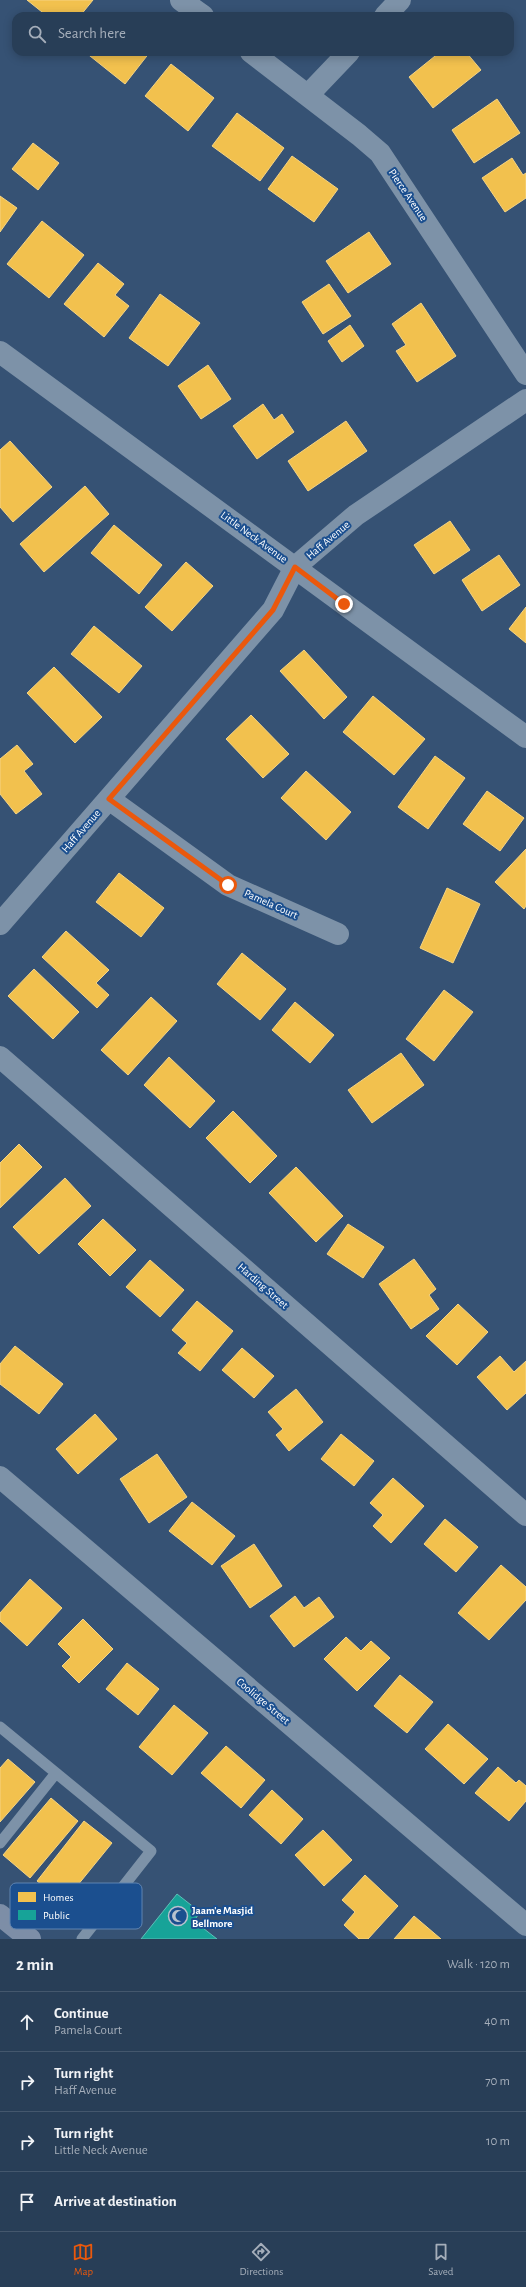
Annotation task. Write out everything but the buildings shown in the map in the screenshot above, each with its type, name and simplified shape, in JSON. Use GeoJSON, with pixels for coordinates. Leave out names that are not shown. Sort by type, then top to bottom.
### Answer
{"type":"FeatureCollection","features":[{"type":"Feature","properties":{"kind":"main road"},"geometry":{"type":"LineString","coordinates":[[0,1915],[10,1924]]}},
{"type":"Feature","properties":{"kind":"main road"},"geometry":{"type":"LineString","coordinates":[[16,1929],[26,1938]]}},
{"type":"Feature","properties":{"kind":"street"},"geometry":{"type":"LineString","coordinates":[[181,0],[198,12]]}},
{"type":"Feature","properties":{"kind":"street"},"geometry":{"type":"LineString","coordinates":[[389,12],[400,0]]}},
{"type":"Feature","properties":{"kind":"street","name":"Pierce Avenue"},"geometry":{"type":"LineString","coordinates":[[256,56],[359,134],[380,153],[526,374]]}},
{"type":"Feature","properties":{"kind":"street"},"geometry":{"type":"LineString","coordinates":[[308,95],[345,56]]}},
{"type":"Feature","properties":{"kind":"street","name":"Little Neck Avenue"},"geometry":{"type":"LineString","coordinates":[[0,352],[526,737]]}},
{"type":"Feature","properties":{"kind":"street","name":"Haff Avenue"},"geometry":{"type":"LineString","coordinates":[[0,924],[273,610],[295,567],[356,516],[526,400]]}},
{"type":"Feature","properties":{"kind":"street","name":"Pamela Court"},"geometry":{"type":"LineString","coordinates":[[109,799],[228,885],[338,934]]}},
{"type":"Feature","properties":{"kind":"street","name":"Harding Street"},"geometry":{"type":"LineString","coordinates":[[0,1057],[526,1515]]}},
{"type":"Feature","properties":{"kind":"street","name":"Coolidge Street"},"geometry":{"type":"LineString","coordinates":[[0,1477],[526,1925]]}},
{"type":"Feature","properties":{"kind":"lane"},"geometry":{"type":"LineString","coordinates":[[0,1727],[151,1851],[126,1883]]}},
{"type":"Feature","properties":{"kind":"lane"},"geometry":{"type":"LineString","coordinates":[[0,1843],[56,1774]]}},
{"type":"Feature","properties":{"kind":"lane"},"geometry":{"type":"LineString","coordinates":[[82,1939],[90,1929]]}},
{"type":"Feature","properties":{"kind":"place","name":"Jaam'e Masjid Bellmore"},"geometry":{"type":"Point","coordinates":[178,1916]}},
{"type":"Feature","properties":{"kind":"route"},"geometry":{"type":"LineString","coordinates":[[228,885],[109,799],[273,610],[295,567],[344,604]]}}]}
